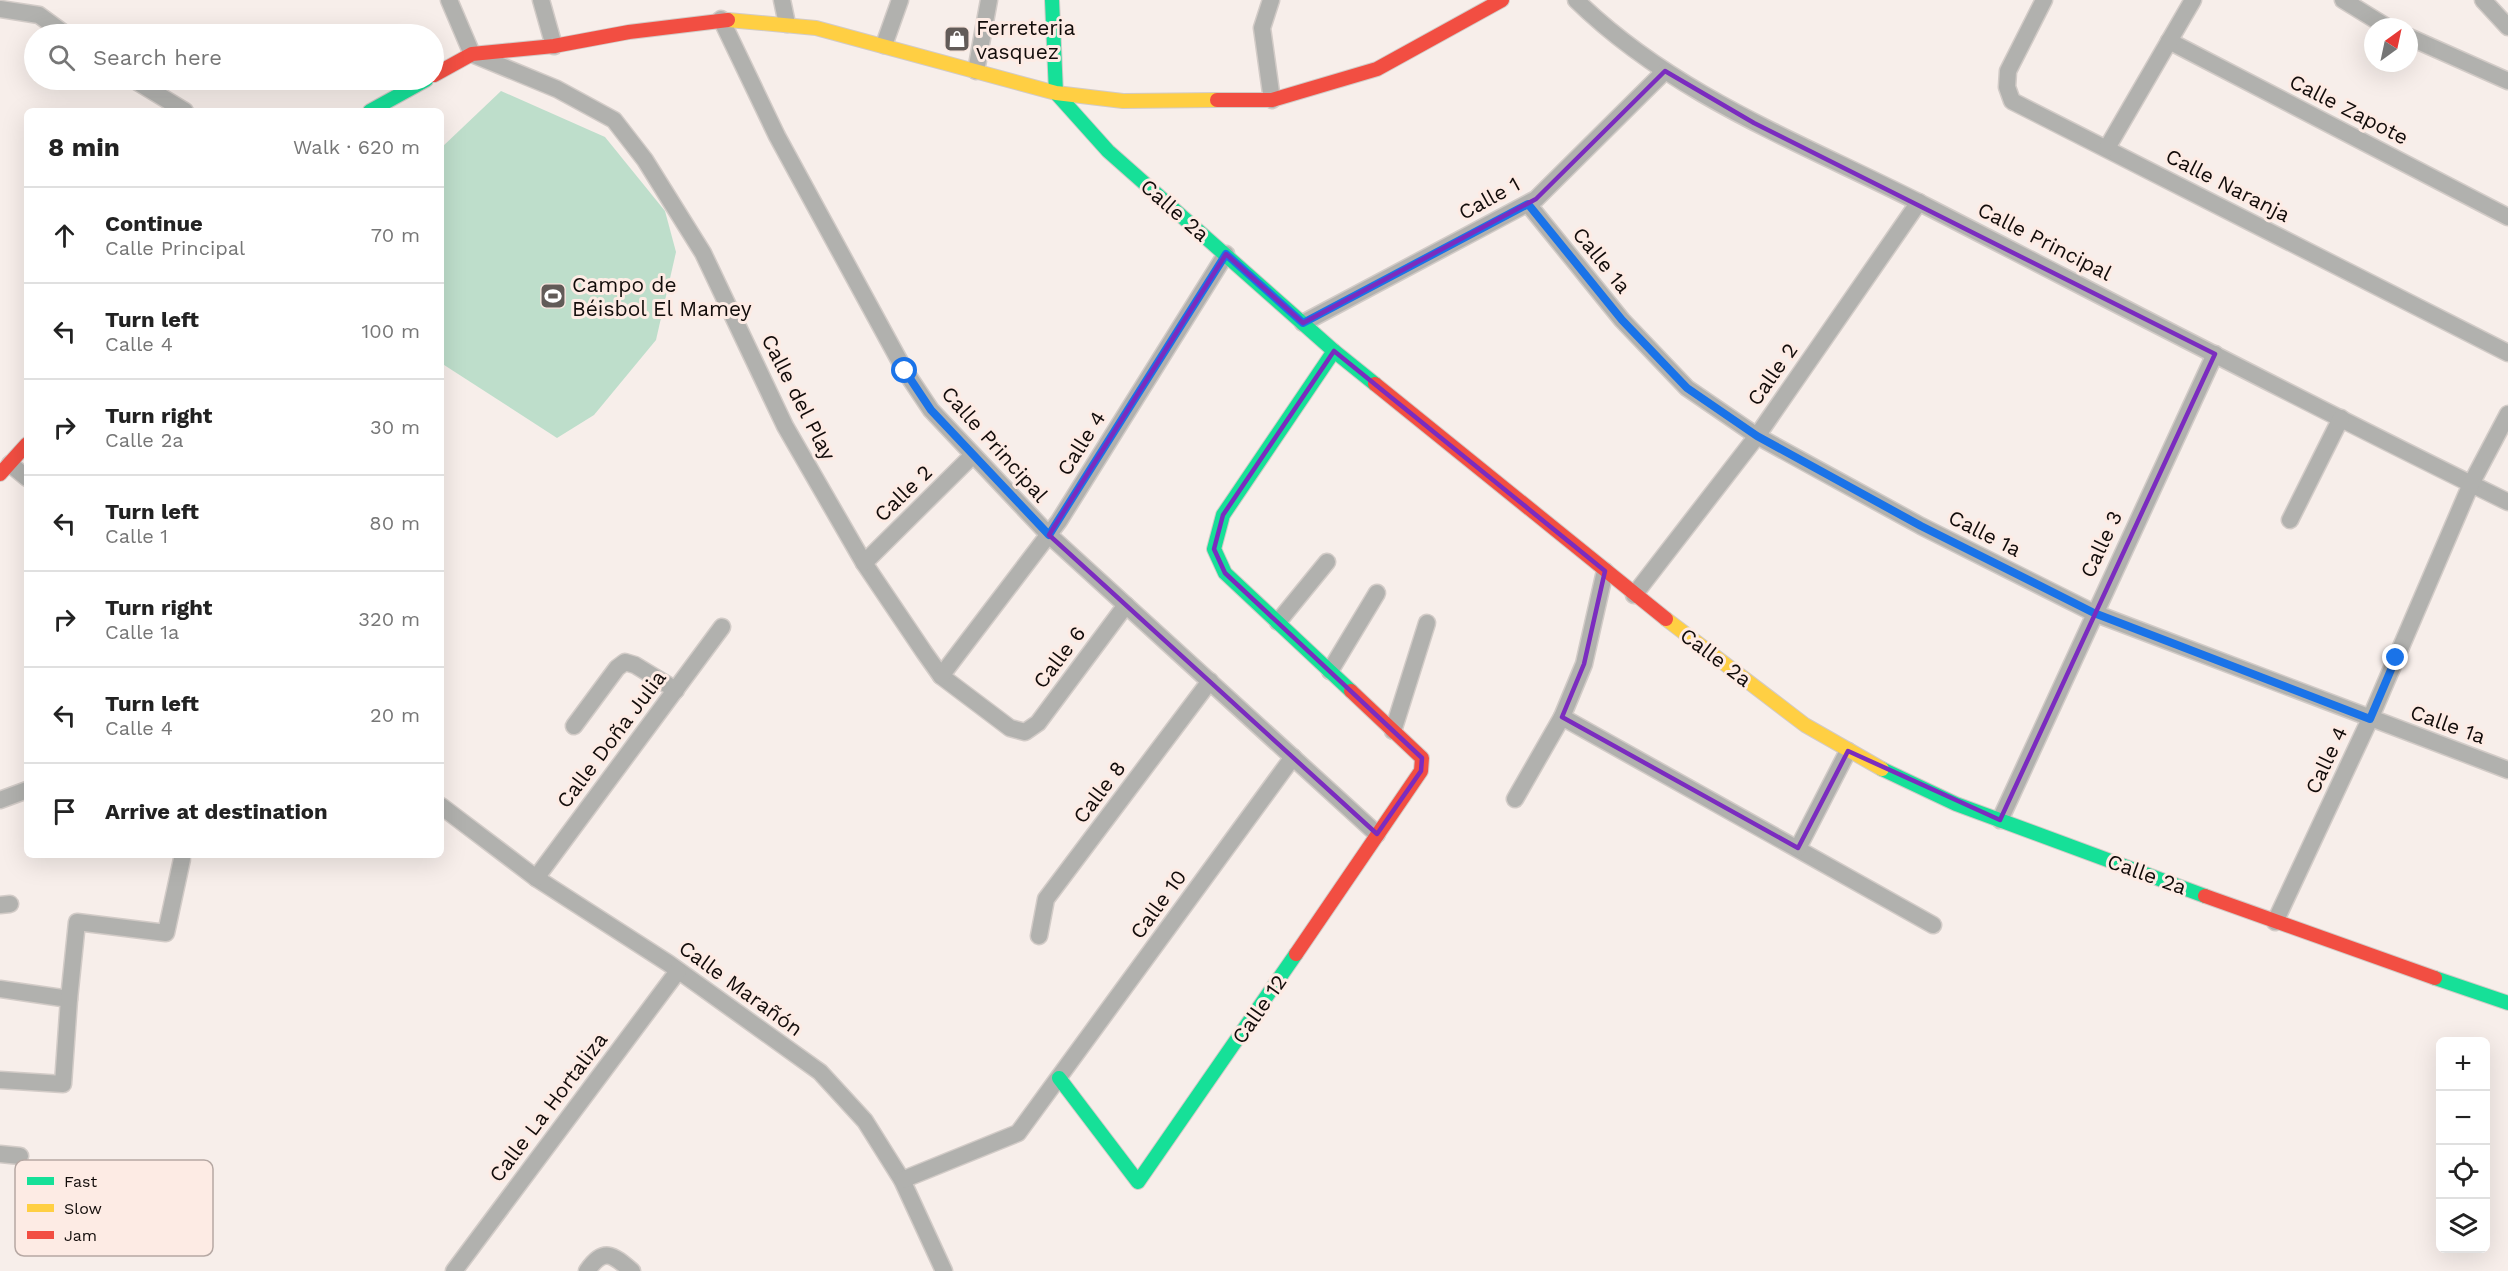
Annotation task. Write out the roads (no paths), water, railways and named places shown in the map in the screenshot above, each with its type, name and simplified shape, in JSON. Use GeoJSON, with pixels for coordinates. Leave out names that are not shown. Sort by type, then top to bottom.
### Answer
{"type":"FeatureCollection","features":[{"type":"Feature","properties":{"kind":"street"},"geometry":{"type":"LineString","coordinates":[[449,0],[472,54]]}},
{"type":"Feature","properties":{"kind":"street"},"geometry":{"type":"LineString","coordinates":[[541,0],[554,46]]}},
{"type":"Feature","properties":{"kind":"street"},"geometry":{"type":"LineString","coordinates":[[782,0],[788,24]]}},
{"type":"Feature","properties":{"kind":"street"},"geometry":{"type":"LineString","coordinates":[[884,45],[900,0]]}},
{"type":"Feature","properties":{"kind":"street"},"geometry":{"type":"LineString","coordinates":[[976,71],[989,0]]}},
{"type":"Feature","properties":{"kind":"street"},"geometry":{"type":"LineString","coordinates":[[1052,0],[1056,93]]}},
{"type":"Feature","properties":{"kind":"street"},"geometry":{"type":"LineString","coordinates":[[1272,0],[1262,28],[1272,100]]}},
{"type":"Feature","properties":{"kind":"street"},"geometry":{"type":"LineString","coordinates":[[444,69],[472,54],[554,46],[629,32],[722,19],[816,28],[1056,93],[1123,101],[1272,100],[1377,69],[1502,0]]}},
{"type":"Feature","properties":{"kind":"street","name":"Calle Principal"},"geometry":{"type":"LineString","coordinates":[[1576,0],[1629,46],[1665,71],[1755,123],[1919,202],[2508,502]]}},
{"type":"Feature","properties":{"kind":"street"},"geometry":{"type":"LineString","coordinates":[[2107,148],[2193,0]]}},
{"type":"Feature","properties":{"kind":"street"},"geometry":{"type":"LineString","coordinates":[[2343,0],[2372,18]]}},
{"type":"Feature","properties":{"kind":"street"},"geometry":{"type":"LineString","coordinates":[[2482,0],[2508,27]]}},
{"type":"Feature","properties":{"kind":"street","name":"Calle Naranja"},"geometry":{"type":"LineString","coordinates":[[2040,5],[2008,71],[2007,87],[2012,101],[2508,352]]}},
{"type":"Feature","properties":{"kind":"street"},"geometry":{"type":"LineString","coordinates":[[0,9],[39,15],[51,24]]}},
{"type":"Feature","properties":{"kind":"street","name":"Calle Principal"},"geometry":{"type":"LineString","coordinates":[[722,19],[777,136],[905,371],[931,410],[1049,535],[1377,834]]}},
{"type":"Feature","properties":{"kind":"street","name":"Calle Zapote"},"geometry":{"type":"LineString","coordinates":[[2169,41],[2508,217]]}},
{"type":"Feature","properties":{"kind":"street"},"geometry":{"type":"LineString","coordinates":[[2418,41],[2508,81]]}},
{"type":"Feature","properties":{"kind":"street","name":"Calle del Play"},"geometry":{"type":"LineString","coordinates":[[472,54],[557,89],[614,120],[645,160],[703,253],[784,426],[864,563],[941,676],[1010,728],[1025,732]]}},
{"type":"Feature","properties":{"kind":"street","name":"Calle 1"},"geometry":{"type":"LineString","coordinates":[[1303,323],[1536,199],[1665,71]]}},
{"type":"Feature","properties":{"kind":"street"},"geometry":{"type":"LineString","coordinates":[[150,90],[180,108]]}},
{"type":"Feature","properties":{"kind":"street"},"geometry":{"type":"LineString","coordinates":[[375,108],[408,90]]}},
{"type":"Feature","properties":{"kind":"street","name":"Calle 2a"},"geometry":{"type":"LineString","coordinates":[[1056,93],[1108,151],[1334,351],[1634,595],[1805,725],[1870,764],[1956,804],[2275,922],[2508,1003]]}},
{"type":"Feature","properties":{"kind":"street","name":"Calle 2"},"geometry":{"type":"LineString","coordinates":[[1634,595],[1757,436],[1919,202]]}},
{"type":"Feature","properties":{"kind":"street","name":"Calle 1a"},"geometry":{"type":"LineString","coordinates":[[1528,204],[1622,320],[1687,388],[1757,436],[1921,526],[2094,613],[2508,770]]}},
{"type":"Feature","properties":{"kind":"street","name":"Calle 4"},"geometry":{"type":"LineString","coordinates":[[941,676],[1049,535],[1226,254]]}},
{"type":"Feature","properties":{"kind":"street","name":"Calle 12"},"geometry":{"type":"LineString","coordinates":[[1059,1078],[1138,1182],[1421,771],[1422,758],[1225,573],[1214,549],[1223,515],[1334,351]]}},
{"type":"Feature","properties":{"kind":"street","name":"Calle 3"},"geometry":{"type":"LineString","coordinates":[[2000,820],[2215,354]]}},
{"type":"Feature","properties":{"kind":"street","name":"Calle 4"},"geometry":{"type":"LineString","coordinates":[[2275,922],[2370,719],[2471,484],[2508,414]]}},
{"type":"Feature","properties":{"kind":"street"},"geometry":{"type":"LineString","coordinates":[[2290,520],[2341,418]]}},
{"type":"Feature","properties":{"kind":"street"},"geometry":{"type":"LineString","coordinates":[[24,447],[5,469],[24,477]]}},
{"type":"Feature","properties":{"kind":"street","name":"Calle 2"},"geometry":{"type":"LineString","coordinates":[[864,563],[973,455]]}},
{"type":"Feature","properties":{"kind":"street"},"geometry":{"type":"LineString","coordinates":[[1278,622],[1327,562]]}},
{"type":"Feature","properties":{"kind":"street"},"geometry":{"type":"LineString","coordinates":[[1515,799],[1562,717],[1584,664],[1605,571]]}},
{"type":"Feature","properties":{"kind":"street"},"geometry":{"type":"LineString","coordinates":[[1330,670],[1377,593]]}},
{"type":"Feature","properties":{"kind":"street","name":"Calle 6"},"geometry":{"type":"LineString","coordinates":[[1025,732],[1038,723],[1126,605]]}},
{"type":"Feature","properties":{"kind":"street"},"geometry":{"type":"LineString","coordinates":[[1394,730],[1427,623]]}},
{"type":"Feature","properties":{"kind":"street","name":"Calle Doña Julia"},"geometry":{"type":"LineString","coordinates":[[536,878],[722,627]]}},
{"type":"Feature","properties":{"kind":"street"},"geometry":{"type":"LineString","coordinates":[[574,726],[617,668],[625,662],[635,665],[676,690]]}},
{"type":"Feature","properties":{"kind":"street","name":"Calle 8"},"geometry":{"type":"LineString","coordinates":[[1039,936],[1046,899],[1210,681]]}},
{"type":"Feature","properties":{"kind":"street"},"geometry":{"type":"LineString","coordinates":[[1562,717],[1933,925]]}},
{"type":"Feature","properties":{"kind":"street"},"geometry":{"type":"LineString","coordinates":[[1798,848],[1848,751]]}},
{"type":"Feature","properties":{"kind":"street","name":"Calle 10"},"geometry":{"type":"LineString","coordinates":[[902,1180],[1018,1133],[1293,757]]}},
{"type":"Feature","properties":{"kind":"street"},"geometry":{"type":"LineString","coordinates":[[0,800],[24,791]]}},
{"type":"Feature","properties":{"kind":"street","name":"Calle Marañón"},"geometry":{"type":"LineString","coordinates":[[444,808],[536,878],[678,971],[820,1072],[865,1121],[902,1180],[944,1271]]}},
{"type":"Feature","properties":{"kind":"street"},"geometry":{"type":"LineString","coordinates":[[0,1080],[63,1084],[76,922],[166,933],[182,859]]}},
{"type":"Feature","properties":{"kind":"street","name":"Calle La Hortaliza"},"geometry":{"type":"LineString","coordinates":[[454,1271],[678,971]]}},
{"type":"Feature","properties":{"kind":"street"},"geometry":{"type":"LineString","coordinates":[[0,989],[69,999]]}},
{"type":"Feature","properties":{"kind":"street"},"geometry":{"type":"LineString","coordinates":[[0,1154],[20,1156]]}},
{"type":"Feature","properties":{"kind":"street"},"geometry":{"type":"LineString","coordinates":[[586,1271],[597,1257],[608,1254],[632,1271]]}},
{"type":"Feature","properties":{"kind":"place","name":"Ferreteria vasquez"},"geometry":{"type":"Point","coordinates":[957,39]}},
{"type":"Feature","properties":{"kind":"place","name":"Campo de Béisbol El Mamey"},"geometry":{"type":"Point","coordinates":[553,296]}}]}
